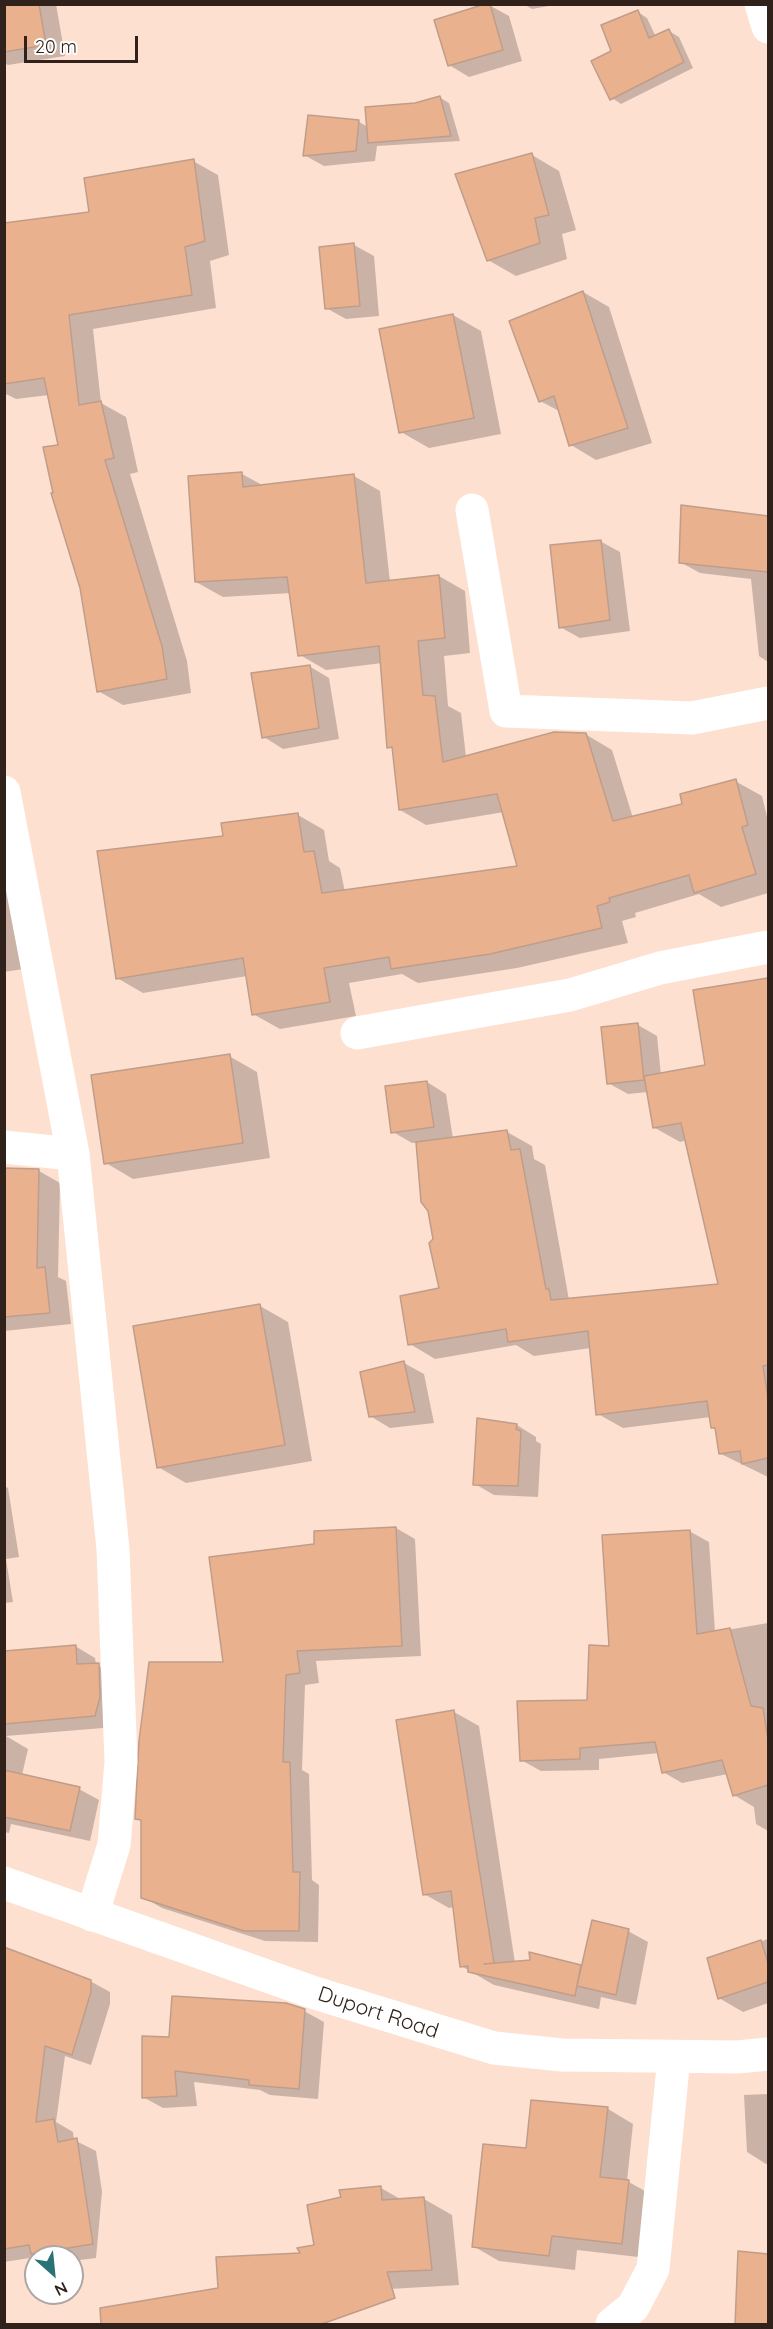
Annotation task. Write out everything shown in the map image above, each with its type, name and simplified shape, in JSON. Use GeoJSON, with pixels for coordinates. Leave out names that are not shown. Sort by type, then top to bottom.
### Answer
{"type":"FeatureCollection","features":[{"type":"Feature","properties":{"kind":"street"},"geometry":{"type":"LineString","coordinates":[[761,4],[768,27]]}},
{"type":"Feature","properties":{"kind":"street"},"geometry":{"type":"LineString","coordinates":[[472,510],[506,711],[692,718],[768,703]]}},
{"type":"Feature","properties":{"kind":"street"},"geometry":{"type":"LineString","coordinates":[[4,792],[73,1154],[113,1549],[121,1762],[114,1845],[92,1915]]}},
{"type":"Feature","properties":{"kind":"street"},"geometry":{"type":"LineString","coordinates":[[357,1033],[570,995],[660,968],[768,947]]}},
{"type":"Feature","properties":{"kind":"street"},"geometry":{"type":"LineString","coordinates":[[4,1147],[73,1154]]}},
{"type":"Feature","properties":{"kind":"street","name":"Duport Road"},"geometry":{"type":"LineString","coordinates":[[4,1883],[312,1992],[494,2048],[562,2055],[737,2058],[768,2054]]}},
{"type":"Feature","properties":{"kind":"street"},"geometry":{"type":"LineString","coordinates":[[612,2325],[633,2307],[653,2269],[674,2056]]}},
{"type":"Feature","properties":{"kind":"building"},"geometry":{"type":"Polygon","coordinates":[[[4,4],[39,4],[46,45],[4,52],[4,4]]]}},
{"type":"Feature","properties":{"kind":"building"},"geometry":{"type":"Polygon","coordinates":[[[490,4],[503,50],[448,66],[434,20],[490,4]]]}},
{"type":"Feature","properties":{"kind":"building"},"geometry":{"type":"Polygon","coordinates":[[[638,10],[649,38],[669,29],[684,62],[610,100],[591,61],[611,51],[601,25],[638,10]]]}},
{"type":"Feature","properties":{"kind":"building"},"geometry":{"type":"Polygon","coordinates":[[[440,96],[451,136],[368,143],[365,107],[415,103],[440,96]]]}},
{"type":"Feature","properties":{"kind":"building"},"geometry":{"type":"Polygon","coordinates":[[[308,115],[359,120],[356,151],[303,156],[308,115]]]}},
{"type":"Feature","properties":{"kind":"building"},"geometry":{"type":"Polygon","coordinates":[[[532,153],[549,215],[535,218],[540,243],[487,261],[455,174],[532,153]]]}},
{"type":"Feature","properties":{"kind":"building"},"geometry":{"type":"Polygon","coordinates":[[[194,159],[205,241],[185,247],[192,295],[69,315],[79,405],[101,401],[114,458],[105,460],[162,646],[167,679],[97,692],[80,588],[51,493],[53,493],[43,447],[58,445],[44,378],[4,384],[4,223],[89,212],[84,178],[194,159]]]}},
{"type":"Feature","properties":{"kind":"building"},"geometry":{"type":"Polygon","coordinates":[[[354,243],[360,306],[325,309],[319,247],[354,243]]]}},
{"type":"Feature","properties":{"kind":"building"},"geometry":{"type":"Polygon","coordinates":[[[583,291],[628,428],[569,446],[554,396],[539,402],[509,321],[583,291]]]}},
{"type":"Feature","properties":{"kind":"building"},"geometry":{"type":"Polygon","coordinates":[[[453,314],[474,418],[399,433],[379,329],[453,314]]]}},
{"type":"Feature","properties":{"kind":"building"},"geometry":{"type":"Polygon","coordinates":[[[242,472],[243,487],[354,474],[366,583],[439,575],[445,638],[418,641],[423,695],[435,696],[443,762],[554,732],[586,733],[613,821],[682,804],[680,794],[736,779],[748,825],[742,827],[756,874],[694,893],[689,875],[609,898],[610,902],[597,906],[602,928],[490,954],[391,969],[389,957],[324,968],[330,1002],[252,1015],[243,958],[116,979],[97,851],[223,836],[221,823],[298,813],[304,852],[314,851],[322,893],[517,866],[497,794],[399,810],[392,747],[387,748],[379,646],[298,656],[287,577],[195,582],[188,476],[242,472]]]}},
{"type":"Feature","properties":{"kind":"building"},"geometry":{"type":"Polygon","coordinates":[[[681,505],[768,516],[768,572],[679,563],[681,505]]]}},
{"type":"Feature","properties":{"kind":"building"},"geometry":{"type":"Polygon","coordinates":[[[601,540],[610,620],[559,628],[550,545],[601,540]]]}},
{"type":"Feature","properties":{"kind":"building"},"geometry":{"type":"Polygon","coordinates":[[[310,665],[319,728],[262,738],[251,673],[310,665]]]}},
{"type":"Feature","properties":{"kind":"building"},"geometry":{"type":"Polygon","coordinates":[[[768,978],[768,1365],[763,1366],[768,1398],[768,1458],[742,1464],[740,1451],[719,1454],[715,1428],[711,1428],[707,1401],[596,1415],[588,1331],[508,1342],[506,1329],[408,1345],[400,1296],[439,1288],[429,1243],[433,1239],[428,1211],[421,1202],[416,1142],[507,1130],[511,1150],[520,1149],[546,1289],[549,1289],[551,1300],[718,1284],[681,1123],[653,1128],[644,1076],[705,1065],[693,990],[768,978]]]}},
{"type":"Feature","properties":{"kind":"building"},"geometry":{"type":"Polygon","coordinates":[[[638,1023],[644,1080],[607,1084],[601,1027],[638,1023]]]}},
{"type":"Feature","properties":{"kind":"building"},"geometry":{"type":"Polygon","coordinates":[[[230,1054],[243,1143],[104,1164],[91,1075],[230,1054]]]}},
{"type":"Feature","properties":{"kind":"building"},"geometry":{"type":"Polygon","coordinates":[[[427,1081],[434,1127],[391,1133],[385,1086],[427,1081]]]}},
{"type":"Feature","properties":{"kind":"building"},"geometry":{"type":"Polygon","coordinates":[[[4,1168],[39,1169],[37,1268],[45,1267],[50,1313],[4,1317],[4,1168]]]}},
{"type":"Feature","properties":{"kind":"building"},"geometry":{"type":"Polygon","coordinates":[[[260,1304],[285,1445],[157,1468],[133,1326],[260,1304]]]}},
{"type":"Feature","properties":{"kind":"building"},"geometry":{"type":"Polygon","coordinates":[[[404,1361],[415,1412],[369,1417],[360,1372],[404,1361]]]}},
{"type":"Feature","properties":{"kind":"building"},"geometry":{"type":"Polygon","coordinates":[[[477,1418],[517,1424],[516,1429],[521,1431],[518,1486],[473,1485],[477,1418]]]}},
{"type":"Feature","properties":{"kind":"building"},"geometry":{"type":"Polygon","coordinates":[[[396,1527],[402,1646],[297,1651],[300,1673],[286,1675],[283,1762],[290,1762],[293,1872],[300,1872],[299,1931],[244,1931],[141,1898],[141,1820],[135,1819],[139,1741],[149,1662],[223,1662],[209,1557],[314,1544],[314,1531],[396,1527]]]}},
{"type":"Feature","properties":{"kind":"building"},"geometry":{"type":"Polygon","coordinates":[[[690,1530],[697,1634],[730,1628],[751,1706],[763,1708],[768,1740],[768,1785],[733,1796],[722,1760],[662,1773],[655,1742],[580,1748],[580,1759],[520,1761],[517,1701],[587,1700],[589,1645],[609,1646],[602,1535],[690,1530]]]}},
{"type":"Feature","properties":{"kind":"building"},"geometry":{"type":"Polygon","coordinates":[[[76,1645],[77,1664],[99,1663],[100,1697],[95,1716],[4,1724],[4,1651],[76,1645]]]}},
{"type":"Feature","properties":{"kind":"building"},"geometry":{"type":"Polygon","coordinates":[[[454,1710],[494,1963],[484,1964],[530,1960],[529,1952],[581,1965],[575,1996],[468,1972],[468,1966],[460,1967],[451,1891],[423,1895],[396,1720],[454,1710]]]}},
{"type":"Feature","properties":{"kind":"building"},"geometry":{"type":"Polygon","coordinates":[[[4,1770],[80,1787],[70,1831],[4,1817],[4,1770]]]}},
{"type":"Feature","properties":{"kind":"building"},"geometry":{"type":"Polygon","coordinates":[[[592,1920],[629,1929],[616,1995],[577,1986],[592,1920]]]}},
{"type":"Feature","properties":{"kind":"building"},"geometry":{"type":"Polygon","coordinates":[[[761,1940],[768,1963],[768,1982],[718,1999],[707,1958],[761,1940]]]}},
{"type":"Feature","properties":{"kind":"building"},"geometry":{"type":"Polygon","coordinates":[[[4,1947],[91,1980],[91,1992],[72,2055],[45,2046],[36,2122],[54,2119],[58,2142],[77,2138],[93,2244],[24,2245],[4,2249],[4,1947]]]}},
{"type":"Feature","properties":{"kind":"building"},"geometry":{"type":"Polygon","coordinates":[[[172,1996],[286,2003],[305,2009],[299,2089],[249,2085],[249,2080],[175,2071],[177,2096],[142,2098],[142,2036],[169,2037],[172,1996]]]}},
{"type":"Feature","properties":{"kind":"building"},"geometry":{"type":"Polygon","coordinates":[[[531,2100],[608,2107],[600,2177],[629,2180],[622,2244],[552,2236],[549,2256],[472,2247],[483,2144],[526,2148],[531,2100]]]}},
{"type":"Feature","properties":{"kind":"building"},"geometry":{"type":"Polygon","coordinates":[[[381,2186],[382,2200],[424,2197],[432,2270],[387,2272],[395,2298],[319,2325],[101,2325],[100,2308],[218,2288],[216,2257],[300,2253],[297,2248],[314,2245],[307,2205],[341,2197],[339,2190],[381,2186]]]}},
{"type":"Feature","properties":{"kind":"building"},"geometry":{"type":"Polygon","coordinates":[[[738,2251],[768,2254],[768,2325],[735,2325],[738,2251]]]}}]}
